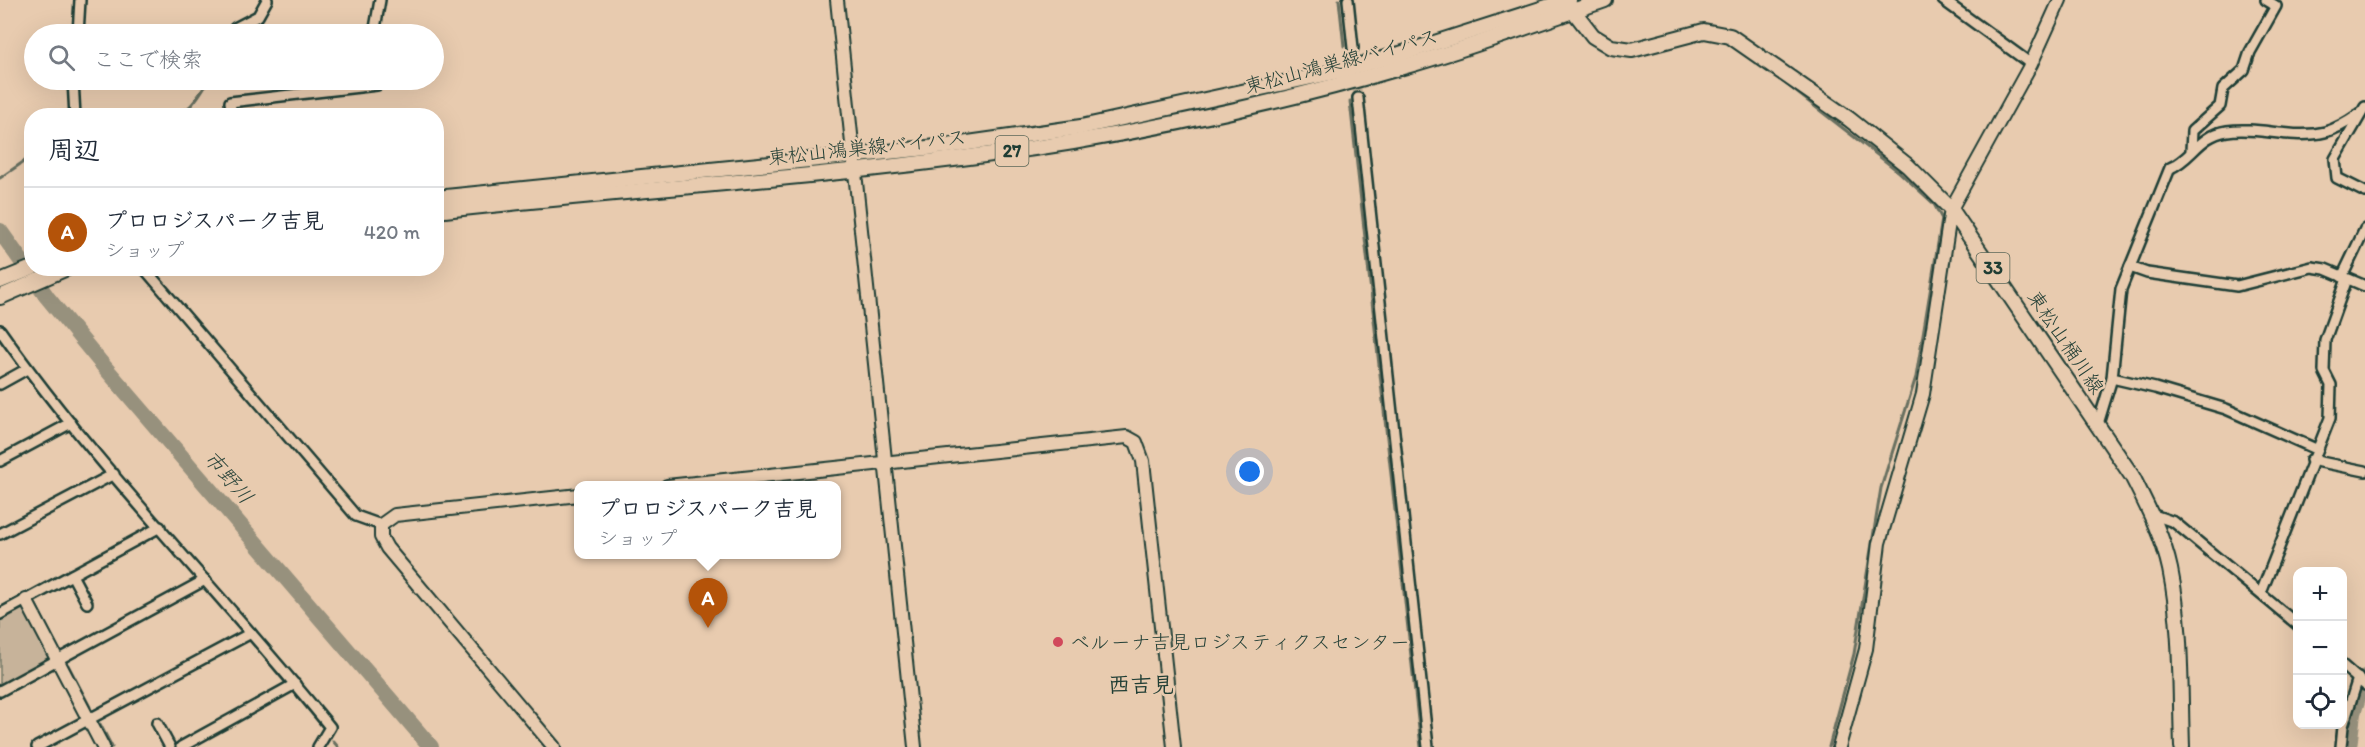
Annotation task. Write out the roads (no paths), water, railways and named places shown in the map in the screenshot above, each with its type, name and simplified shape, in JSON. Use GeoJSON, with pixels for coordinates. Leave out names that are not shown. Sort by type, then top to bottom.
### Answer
{"type":"FeatureCollection","features":[{"type":"Feature","properties":{"kind":"main road","name":"27"},"geometry":{"type":"LineString","coordinates":[[1568,3],[1605,0]]}},
{"type":"Feature","properties":{"kind":"main road","name":"東松山鴻巣線バイパス"},"geometry":{"type":"LineString","coordinates":[[444,197],[947,146],[1081,127],[1287,84],[1400,54],[1568,3]]}},
{"type":"Feature","properties":{"kind":"main road","name":"東松山鴻巣線バイパス"},"geometry":{"type":"LineString","coordinates":[[444,210],[855,169],[1073,142],[1211,115],[1408,66],[1568,3]]}},
{"type":"Feature","properties":{"kind":"main road","name":"東松山桶川線"},"geometry":{"type":"LineString","coordinates":[[1568,3],[1593,36],[1611,46],[1632,50],[1704,31],[1730,36],[1849,119],[1908,166],[1952,209],[2132,476],[2151,514],[2171,579],[2177,622],[2182,747]]}},
{"type":"Feature","properties":{"kind":"main road"},"geometry":{"type":"LineString","coordinates":[[0,281],[24,271]]}},
{"type":"Feature","properties":{"kind":"main road"},"geometry":{"type":"LineString","coordinates":[[0,297],[49,276]]}},
{"type":"Feature","properties":{"kind":"street"},"geometry":{"type":"LineString","coordinates":[[79,24],[80,0]]}},
{"type":"Feature","properties":{"kind":"street"},"geometry":{"type":"LineString","coordinates":[[242,24],[258,15],[267,0]]}},
{"type":"Feature","properties":{"kind":"street"},"geometry":{"type":"LineString","coordinates":[[376,24],[380,0]]}},
{"type":"Feature","properties":{"kind":"street"},"geometry":{"type":"LineString","coordinates":[[837,0],[915,747]]}},
{"type":"Feature","properties":{"kind":"street"},"geometry":{"type":"LineString","coordinates":[[1348,0],[1353,48]]}},
{"type":"Feature","properties":{"kind":"street"},"geometry":{"type":"LineString","coordinates":[[1943,0],[2031,64]]}},
{"type":"Feature","properties":{"kind":"street"},"geometry":{"type":"LineString","coordinates":[[1839,747],[1866,649],[1879,543],[1923,394],[1952,209],[2031,64],[2060,0]]}},
{"type":"Feature","properties":{"kind":"street"},"geometry":{"type":"LineString","coordinates":[[2191,151],[2192,131],[2220,106],[2223,89],[2244,70],[2250,52],[2276,6],[2266,0]]}},
{"type":"Feature","properties":{"kind":"street"},"geometry":{"type":"LineString","coordinates":[[74,90],[75,108]]}},
{"type":"Feature","properties":{"kind":"street"},"geometry":{"type":"LineString","coordinates":[[231,108],[230,102],[334,90]]}},
{"type":"Feature","properties":{"kind":"street"},"geometry":{"type":"LineString","coordinates":[[1358,98],[1428,747]]}},
{"type":"Feature","properties":{"kind":"street"},"geometry":{"type":"LineString","coordinates":[[2365,106],[2335,159],[2337,178],[2365,192]]}},
{"type":"Feature","properties":{"kind":"street"},"geometry":{"type":"LineString","coordinates":[[2098,424],[2112,378],[2121,289],[2169,168],[2178,165],[2191,151],[2210,137],[2228,131],[2309,134],[2325,132],[2358,115]]}},
{"type":"Feature","properties":{"kind":"street"},"geometry":{"type":"LineString","coordinates":[[2261,593],[2311,460],[2330,418],[2332,400],[2331,385],[2324,370],[2325,340],[2345,278],[2365,229]]}},
{"type":"Feature","properties":{"kind":"street"},"geometry":{"type":"LineString","coordinates":[[2130,267],[2147,273],[2236,286],[2312,267],[2325,269],[2365,286]]}},
{"type":"Feature","properties":{"kind":"street"},"geometry":{"type":"LineString","coordinates":[[151,276],[356,516],[381,525]]}},
{"type":"Feature","properties":{"kind":"street"},"geometry":{"type":"LineString","coordinates":[[0,330],[27,369],[71,423],[296,684],[330,727],[318,747]]}},
{"type":"Feature","properties":{"kind":"street"},"geometry":{"type":"LineString","coordinates":[[0,384],[27,369]]}},
{"type":"Feature","properties":{"kind":"street"},"geometry":{"type":"LineString","coordinates":[[2112,378],[2226,409],[2316,449]]}},
{"type":"Feature","properties":{"kind":"street"},"geometry":{"type":"LineString","coordinates":[[0,461],[71,423]]}},
{"type":"Feature","properties":{"kind":"street"},"geometry":{"type":"LineString","coordinates":[[713,481],[1127,437],[1136,442],[1143,460],[1174,747]]}},
{"type":"Feature","properties":{"kind":"street"},"geometry":{"type":"LineString","coordinates":[[2311,460],[2365,471]]}},
{"type":"Feature","properties":{"kind":"street"},"geometry":{"type":"LineString","coordinates":[[0,534],[114,474]]}},
{"type":"Feature","properties":{"kind":"street"},"geometry":{"type":"LineString","coordinates":[[381,525],[395,515],[574,496]]}},
{"type":"Feature","properties":{"kind":"street"},"geometry":{"type":"LineString","coordinates":[[2151,514],[2174,522],[2293,621]]}},
{"type":"Feature","properties":{"kind":"street"},"geometry":{"type":"LineString","coordinates":[[381,525],[381,537],[387,548],[554,747]]}},
{"type":"Feature","properties":{"kind":"street"},"geometry":{"type":"LineString","coordinates":[[0,614],[160,527]]}},
{"type":"Feature","properties":{"kind":"street"},"geometry":{"type":"LineString","coordinates":[[72,575],[87,603]]}},
{"type":"Feature","properties":{"kind":"street"},"geometry":{"type":"LineString","coordinates":[[0,691],[205,580]]}},
{"type":"Feature","properties":{"kind":"street"},"geometry":{"type":"LineString","coordinates":[[26,600],[104,747]]}},
{"type":"Feature","properties":{"kind":"street"},"geometry":{"type":"LineString","coordinates":[[37,747],[251,633]]}},
{"type":"Feature","properties":{"kind":"street"},"geometry":{"type":"LineString","coordinates":[[2341,747],[2343,726],[2362,682],[2347,669]]}},
{"type":"Feature","properties":{"kind":"street"},"geometry":{"type":"LineString","coordinates":[[184,746],[296,684]]}},
{"type":"Feature","properties":{"kind":"street"},"geometry":{"type":"LineString","coordinates":[[158,723],[170,747]]}},
{"type":"Feature","properties":{"kind":"waterway"},"geometry":{"type":"LineString","coordinates":[[1339,0],[1344,46]]}},
{"type":"Feature","properties":{"kind":"waterway"},"geometry":{"type":"LineString","coordinates":[[254,24],[262,17]]}},
{"type":"Feature","properties":{"kind":"waterway"},"geometry":{"type":"LineString","coordinates":[[1768,70],[1898,171],[1934,204],[1942,219],[1916,377],[1881,488],[1854,654],[1829,747]]}},
{"type":"Feature","properties":{"kind":"waterway"},"geometry":{"type":"LineString","coordinates":[[188,108],[202,90]]}},
{"type":"Feature","properties":{"kind":"waterway"},"geometry":{"type":"LineString","coordinates":[[1350,101],[1421,747]]}},
{"type":"Feature","properties":{"kind":"waterway"},"geometry":{"type":"LineString","coordinates":[[0,178],[24,162]]}},
{"type":"Feature","properties":{"kind":"waterway","name":"市野川"},"geometry":{"type":"LineString","coordinates":[[0,231],[24,265]]}},
{"type":"Feature","properties":{"kind":"waterway","name":"市野川"},"geometry":{"type":"LineString","coordinates":[[32,276],[102,364],[431,747]]}},
{"type":"Feature","properties":{"kind":"waterway"},"geometry":{"type":"LineString","coordinates":[[0,340],[19,365]]}},
{"type":"Feature","properties":{"kind":"waterway"},"geometry":{"type":"LineString","coordinates":[[0,390],[22,378]]}},
{"type":"Feature","properties":{"kind":"waterway"},"geometry":{"type":"LineString","coordinates":[[28,378],[61,420]]}},
{"type":"Feature","properties":{"kind":"waterway"},"geometry":{"type":"LineString","coordinates":[[0,608],[29,592]]}},
{"type":"Feature","properties":{"kind":"waterway"},"geometry":{"type":"LineString","coordinates":[[213,596],[240,628]]}},
{"type":"Feature","properties":{"kind":"waterway"},"geometry":{"type":"LineString","coordinates":[[36,605],[59,650]]}},
{"type":"Feature","properties":{"kind":"waterway"},"geometry":{"type":"LineString","coordinates":[[252,642],[285,682]]}},
{"type":"Feature","properties":{"kind":"waterway"},"geometry":{"type":"LineString","coordinates":[[68,665],[90,707]]}},
{"type":"Feature","properties":{"kind":"waterway"},"geometry":{"type":"LineString","coordinates":[[2349,747],[2353,713],[2365,677]]}},
{"type":"Feature","properties":{"kind":"waterway"},"geometry":{"type":"LineString","coordinates":[[298,697],[322,726]]}},
{"type":"Feature","properties":{"kind":"waterway"},"geometry":{"type":"LineString","coordinates":[[100,724],[112,747]]}},
{"type":"Feature","properties":{"kind":"waterway"},"geometry":{"type":"LineString","coordinates":[[333,741],[338,747]]}},
{"type":"Feature","properties":{"kind":"tunnel"},"geometry":{"type":"LineString","coordinates":[[1353,48],[1358,98]]}},
{"type":"Feature","properties":{"kind":"place","name":"プロロジスパーク吉見"},"geometry":{"type":"Point","coordinates":[708,628]}},
{"type":"Feature","properties":{"kind":"place","name":"ベルーナ吉見ロジスティクスセンター"},"geometry":{"type":"Point","coordinates":[1058,642]}},
{"type":"Feature","properties":{"kind":"district","name":"西吉見"},"geometry":{"type":"Point","coordinates":[1141,684]}}]}
